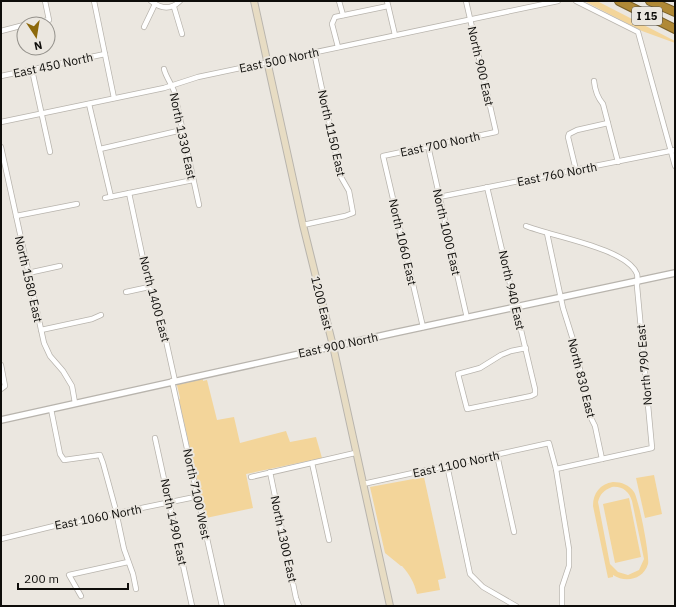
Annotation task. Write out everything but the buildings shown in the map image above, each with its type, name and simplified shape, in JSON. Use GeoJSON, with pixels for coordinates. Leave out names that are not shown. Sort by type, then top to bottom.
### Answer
{"type":"FeatureCollection","features":[{"type":"Feature","properties":{"kind":"highway","name":"I 15"},"geometry":{"type":"LineString","coordinates":[[619,1],[675,29]]}},
{"type":"Feature","properties":{"kind":"highway","name":"I 15"},"geometry":{"type":"LineString","coordinates":[[650,1],[675,12]]}},
{"type":"Feature","properties":{"kind":"main road","name":"1200 East"},"geometry":{"type":"LineString","coordinates":[[254,1],[303,225],[333,346],[355,453],[390,606]]}},
{"type":"Feature","properties":{"kind":"street"},"geometry":{"type":"LineString","coordinates":[[45,1],[48,16]]}},
{"type":"Feature","properties":{"kind":"street"},"geometry":{"type":"LineString","coordinates":[[94,1],[114,98]]}},
{"type":"Feature","properties":{"kind":"street"},"geometry":{"type":"LineString","coordinates":[[144,27],[153,3],[160,6],[174,7],[180,1]]}},
{"type":"Feature","properties":{"kind":"street"},"geometry":{"type":"LineString","coordinates":[[339,1],[343,15]]}},
{"type":"Feature","properties":{"kind":"street","name":"North 900 East"},"geometry":{"type":"LineString","coordinates":[[466,1],[496,132]]}},
{"type":"Feature","properties":{"kind":"street","name":"East 500 North"},"geometry":{"type":"LineString","coordinates":[[1,122],[172,85],[198,77],[558,1]]}},
{"type":"Feature","properties":{"kind":"street"},"geometry":{"type":"LineString","coordinates":[[576,1],[638,32],[673,151],[675,166]]}},
{"type":"Feature","properties":{"kind":"street"},"geometry":{"type":"LineString","coordinates":[[338,47],[332,24],[335,17],[387,3],[395,35]]}},
{"type":"Feature","properties":{"kind":"street"},"geometry":{"type":"LineString","coordinates":[[174,7],[182,34]]}},
{"type":"Feature","properties":{"kind":"street"},"geometry":{"type":"LineString","coordinates":[[1,31],[16,27]]}},
{"type":"Feature","properties":{"kind":"street","name":"North 1150 East"},"geometry":{"type":"LineString","coordinates":[[303,225],[353,213],[348,191],[341,177],[314,52]]}},
{"type":"Feature","properties":{"kind":"street","name":"East 450 North"},"geometry":{"type":"LineString","coordinates":[[1,76],[104,54]]}},
{"type":"Feature","properties":{"kind":"street","name":"North 1330 East"},"geometry":{"type":"LineString","coordinates":[[164,69],[168,81],[172,85],[199,205]]}},
{"type":"Feature","properties":{"kind":"street"},"geometry":{"type":"LineString","coordinates":[[32,70],[50,152]]}},
{"type":"Feature","properties":{"kind":"street"},"geometry":{"type":"LineString","coordinates":[[594,81],[595,92],[603,104],[618,162]]}},
{"type":"Feature","properties":{"kind":"street"},"geometry":{"type":"LineString","coordinates":[[88,104],[111,197]]}},
{"type":"Feature","properties":{"kind":"street"},"geometry":{"type":"LineString","coordinates":[[576,170],[568,137],[569,134],[577,130],[608,124]]}},
{"type":"Feature","properties":{"kind":"street"},"geometry":{"type":"LineString","coordinates":[[100,149],[182,130]]}},
{"type":"Feature","properties":{"kind":"street","name":"East 700 North"},"geometry":{"type":"LineString","coordinates":[[383,156],[496,132]]}},
{"type":"Feature","properties":{"kind":"street","name":"North 1000 East"},"geometry":{"type":"LineString","coordinates":[[428,146],[467,318]]}},
{"type":"Feature","properties":{"kind":"street","name":"North 1580 East"},"geometry":{"type":"LineString","coordinates":[[1,147],[44,343],[50,356],[72,386],[76,403]]}},
{"type":"Feature","properties":{"kind":"street","name":"East 760 North"},"geometry":{"type":"LineString","coordinates":[[439,197],[673,151]]}},
{"type":"Feature","properties":{"kind":"street","name":"North 1060 East"},"geometry":{"type":"LineString","coordinates":[[383,156],[423,327]]}},
{"type":"Feature","properties":{"kind":"street"},"geometry":{"type":"LineString","coordinates":[[105,198],[193,180]]}},
{"type":"Feature","properties":{"kind":"street","name":"North 940 East"},"geometry":{"type":"LineString","coordinates":[[487,188],[517,307],[526,348],[535,389],[535,394],[467,409],[458,374],[480,368],[501,355],[526,348]]}},
{"type":"Feature","properties":{"kind":"street","name":"North 1400 East"},"geometry":{"type":"LineString","coordinates":[[129,193],[149,287],[163,326],[174,381]]}},
{"type":"Feature","properties":{"kind":"street"},"geometry":{"type":"LineString","coordinates":[[16,216],[77,204]]}},
{"type":"Feature","properties":{"kind":"street"},"geometry":{"type":"LineString","coordinates":[[526,226],[547,233]]}},
{"type":"Feature","properties":{"kind":"street","name":"North 790 East"},"geometry":{"type":"LineString","coordinates":[[547,233],[583,242],[621,258],[631,266],[638,275],[636,282],[652,448],[602,460]]}},
{"type":"Feature","properties":{"kind":"street","name":"North 830 East"},"geometry":{"type":"LineString","coordinates":[[547,233],[566,319],[574,343],[602,460]]}},
{"type":"Feature","properties":{"kind":"street"},"geometry":{"type":"LineString","coordinates":[[28,273],[60,266]]}},
{"type":"Feature","properties":{"kind":"street","name":"East 900 North"},"geometry":{"type":"LineString","coordinates":[[1,420],[333,346],[675,273]]}},
{"type":"Feature","properties":{"kind":"street"},"geometry":{"type":"LineString","coordinates":[[126,292],[149,287]]}},
{"type":"Feature","properties":{"kind":"street"},"geometry":{"type":"LineString","coordinates":[[41,330],[92,320],[100,315]]}},
{"type":"Feature","properties":{"kind":"street"},"geometry":{"type":"LineString","coordinates":[[1,365],[3,388]]}},
{"type":"Feature","properties":{"kind":"street","name":"North 7100 West"},"geometry":{"type":"LineString","coordinates":[[174,381],[222,606]]}},
{"type":"Feature","properties":{"kind":"street"},"geometry":{"type":"LineString","coordinates":[[50,409],[60,454],[64,460],[100,455],[128,562],[133,574],[136,590]]}},
{"type":"Feature","properties":{"kind":"street","name":"North 1490 East"},"geometry":{"type":"LineString","coordinates":[[155,438],[192,606]]}},
{"type":"Feature","properties":{"kind":"street","name":"East 1100 North"},"geometry":{"type":"LineString","coordinates":[[363,484],[549,443],[556,469]]}},
{"type":"Feature","properties":{"kind":"street"},"geometry":{"type":"LineString","coordinates":[[251,477],[355,453]]}},
{"type":"Feature","properties":{"kind":"street"},"geometry":{"type":"LineString","coordinates":[[497,455],[514,532]]}},
{"type":"Feature","properties":{"kind":"street"},"geometry":{"type":"LineString","coordinates":[[562,606],[562,587],[569,566],[569,555],[556,469],[602,460]]}},
{"type":"Feature","properties":{"kind":"street"},"geometry":{"type":"LineString","coordinates":[[312,463],[329,540]]}},
{"type":"Feature","properties":{"kind":"street"},"geometry":{"type":"LineString","coordinates":[[447,465],[470,574],[483,587],[516,606]]}},
{"type":"Feature","properties":{"kind":"street","name":"North 1300 East"},"geometry":{"type":"LineString","coordinates":[[270,472],[296,598],[299,606]]}},
{"type":"Feature","properties":{"kind":"street","name":"East 1060 North"},"geometry":{"type":"LineString","coordinates":[[1,539],[54,526],[195,497]]}},
{"type":"Feature","properties":{"kind":"street"},"geometry":{"type":"LineString","coordinates":[[81,596],[69,575],[128,562]]}},
{"type":"Feature","properties":{"kind":"shaded area"},"geometry":{"type":"Polygon","coordinates":[[[584,1],[597,1],[675,41],[675,43],[642,31],[584,1]]]}},
{"type":"Feature","properties":{"kind":"shaded area"},"geometry":{"type":"Polygon","coordinates":[[[203,379],[203,381],[207,380],[217,420],[234,417],[240,443],[286,431],[290,442],[316,437],[322,458],[246,474],[253,508],[206,518],[179,400],[180,398],[177,385],[203,379]]]}},
{"type":"Feature","properties":{"kind":"shaded area"},"geometry":{"type":"Polygon","coordinates":[[[654,475],[662,514],[645,518],[636,478],[654,475]]]}},
{"type":"Feature","properties":{"kind":"shaded area"},"geometry":{"type":"Polygon","coordinates":[[[424,477],[446,578],[438,580],[440,590],[417,594],[413,582],[405,569],[385,553],[370,487],[424,477]]]}},
{"type":"Feature","properties":{"kind":"shaded area"},"geometry":{"type":"Polygon","coordinates":[[[613,482],[625,484],[630,487],[634,492],[639,506],[646,540],[648,564],[646,569],[638,577],[623,579],[613,575],[613,577],[608,578],[593,501],[598,490],[608,483],[613,482]],[[612,487],[601,495],[598,502],[610,564],[618,572],[628,575],[639,570],[644,559],[631,497],[622,488],[612,487]]]}},
{"type":"Feature","properties":{"kind":"shaded area"},"geometry":{"type":"Polygon","coordinates":[[[629,498],[641,557],[615,563],[603,504],[629,498]]]}}]}
